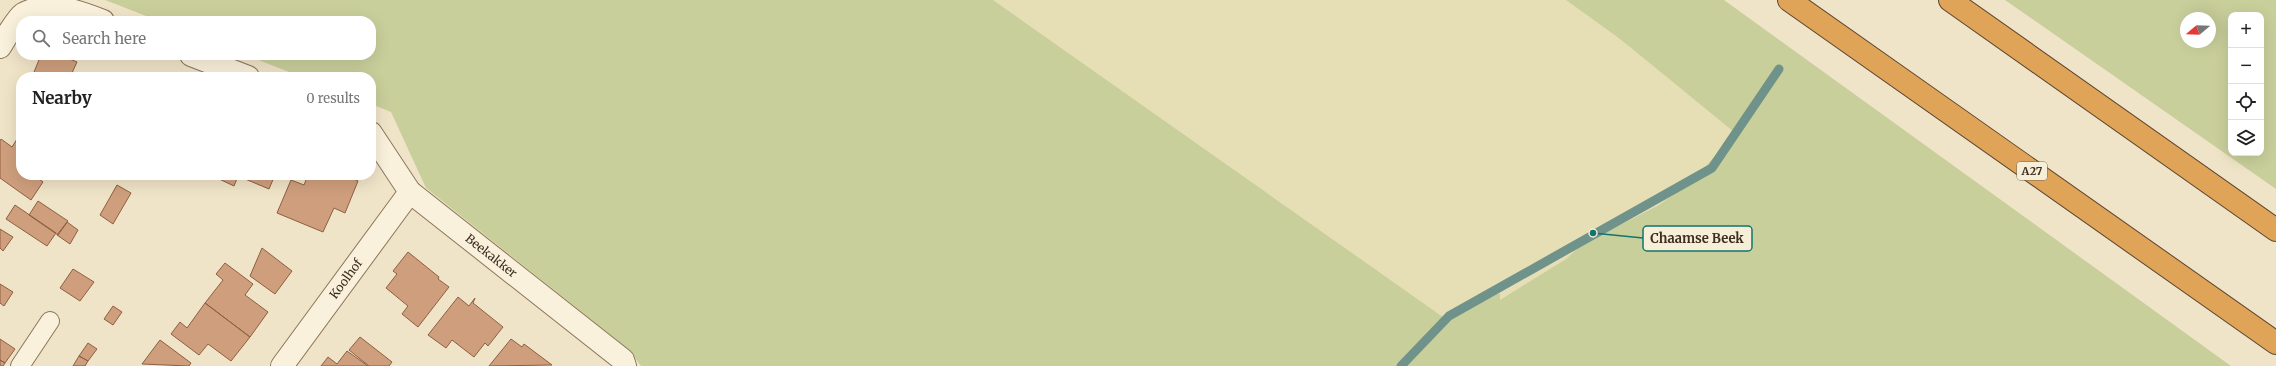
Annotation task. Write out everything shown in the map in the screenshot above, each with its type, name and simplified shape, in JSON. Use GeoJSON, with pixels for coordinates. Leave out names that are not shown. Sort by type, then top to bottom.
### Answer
{"type":"FeatureCollection","features":[{"type":"Feature","properties":{"kind":"highway","name":"A27"},"geometry":{"type":"LineString","coordinates":[[1789,0],[2276,343]]}},
{"type":"Feature","properties":{"kind":"highway"},"geometry":{"type":"LineString","coordinates":[[1950,0],[2276,230]]}},
{"type":"Feature","properties":{"kind":"street"},"geometry":{"type":"LineString","coordinates":[[21,16],[47,6],[70,8],[90,16]]}},
{"type":"Feature","properties":{"kind":"street"},"geometry":{"type":"LineString","coordinates":[[0,47],[16,24]]}},
{"type":"Feature","properties":{"kind":"street"},"geometry":{"type":"LineString","coordinates":[[204,60],[235,72]]}},
{"type":"Feature","properties":{"kind":"street","name":"Beekakker"},"geometry":{"type":"LineString","coordinates":[[376,141],[410,192],[623,360],[625,366]]}},
{"type":"Feature","properties":{"kind":"street","name":"Koolhof"},"geometry":{"type":"LineString","coordinates":[[282,366],[410,192]]}},
{"type":"Feature","properties":{"kind":"lane"},"geometry":{"type":"LineString","coordinates":[[20,366],[50,321]]}},
{"type":"Feature","properties":{"kind":"shaded area"},"geometry":{"type":"Polygon","coordinates":[[[993,0],[1566,0],[1620,39],[1734,132],[1698,176],[1659,205],[1581,245],[1566,259],[1499,301],[1484,291],[1443,317],[993,0]]]}},
{"type":"Feature","properties":{"kind":"green space"},"geometry":{"type":"Polygon","coordinates":[[[105,0],[993,0],[1443,317],[1484,291],[1500,294],[1500,300],[1566,259],[1581,245],[1659,205],[1698,176],[1734,132],[1620,39],[1566,0],[1724,0],[2231,366],[641,366],[628,349],[426,188],[391,112],[376,106],[376,72],[289,72],[259,60],[376,60],[376,16],[146,16],[105,0]]]}},
{"type":"Feature","properties":{"kind":"green space"},"geometry":{"type":"Polygon","coordinates":[[[2005,0],[2276,0],[2276,189],[2229,156],[2264,156],[2264,12],[2228,12],[2228,156],[2005,0]]]}},
{"type":"Feature","properties":{"kind":"building"},"geometry":{"type":"Polygon","coordinates":[[[39,60],[72,60],[77,62],[72,72],[34,72],[39,60]]]}},
{"type":"Feature","properties":{"kind":"building"},"geometry":{"type":"Polygon","coordinates":[[[1,139],[12,147],[16,141],[16,180],[40,180],[43,182],[31,200],[0,178],[1,139]]]}},
{"type":"Feature","properties":{"kind":"building"},"geometry":{"type":"Polygon","coordinates":[[[221,180],[236,180],[234,186],[221,180]]]}},
{"type":"Feature","properties":{"kind":"building"},"geometry":{"type":"Polygon","coordinates":[[[248,180],[273,180],[269,189],[248,180]]]}},
{"type":"Feature","properties":{"kind":"building"},"geometry":{"type":"Polygon","coordinates":[[[291,180],[304,185],[306,180],[358,181],[345,213],[334,208],[323,232],[277,213],[291,180]]]}},
{"type":"Feature","properties":{"kind":"building"},"geometry":{"type":"Polygon","coordinates":[[[117,185],[131,193],[113,224],[100,215],[117,185]]]}},
{"type":"Feature","properties":{"kind":"building"},"geometry":{"type":"Polygon","coordinates":[[[38,201],[68,221],[58,235],[29,215],[38,201]]]}},
{"type":"Feature","properties":{"kind":"building"},"geometry":{"type":"Polygon","coordinates":[[[15,205],[56,233],[47,246],[6,219],[15,205]]]}},
{"type":"Feature","properties":{"kind":"building"},"geometry":{"type":"Polygon","coordinates":[[[67,222],[78,230],[70,244],[57,235],[67,222]]]}},
{"type":"Feature","properties":{"kind":"building"},"geometry":{"type":"Polygon","coordinates":[[[0,229],[13,237],[3,251],[0,248],[0,229]]]}},
{"type":"Feature","properties":{"kind":"building"},"geometry":{"type":"Polygon","coordinates":[[[262,248],[292,271],[275,294],[250,276],[262,248]]]}},
{"type":"Feature","properties":{"kind":"building"},"geometry":{"type":"Polygon","coordinates":[[[408,252],[449,287],[418,327],[402,314],[408,306],[386,288],[397,274],[393,271],[408,252]]]}},
{"type":"Feature","properties":{"kind":"building"},"geometry":{"type":"Polygon","coordinates":[[[225,263],[253,284],[245,295],[268,312],[250,337],[205,303],[223,280],[216,274],[225,263]]]}},
{"type":"Feature","properties":{"kind":"building"},"geometry":{"type":"Polygon","coordinates":[[[73,269],[94,282],[80,301],[60,288],[73,269]]]}},
{"type":"Feature","properties":{"kind":"building"},"geometry":{"type":"Polygon","coordinates":[[[0,284],[13,292],[4,306],[0,303],[0,284]]]}},
{"type":"Feature","properties":{"kind":"building"},"geometry":{"type":"Polygon","coordinates":[[[458,297],[469,306],[475,298],[473,303],[503,327],[488,346],[485,343],[474,357],[452,340],[446,348],[428,335],[458,297]]]}},
{"type":"Feature","properties":{"kind":"building"},"geometry":{"type":"Polygon","coordinates":[[[205,303],[250,337],[231,361],[208,344],[199,355],[171,334],[180,322],[187,328],[205,303]]]}},
{"type":"Feature","properties":{"kind":"building"},"geometry":{"type":"Polygon","coordinates":[[[113,306],[122,312],[113,325],[104,319],[113,306]]]}},
{"type":"Feature","properties":{"kind":"building"},"geometry":{"type":"Polygon","coordinates":[[[360,337],[392,362],[389,366],[369,366],[349,350],[360,337]]]}},
{"type":"Feature","properties":{"kind":"building"},"geometry":{"type":"Polygon","coordinates":[[[0,339],[15,349],[5,363],[0,360],[0,339]]]}},
{"type":"Feature","properties":{"kind":"building"},"geometry":{"type":"Polygon","coordinates":[[[511,339],[522,347],[524,344],[552,365],[489,366],[511,339]]]}},
{"type":"Feature","properties":{"kind":"building"},"geometry":{"type":"Polygon","coordinates":[[[160,340],[191,363],[189,366],[142,364],[160,340]]]}},
{"type":"Feature","properties":{"kind":"building"},"geometry":{"type":"Polygon","coordinates":[[[88,343],[97,349],[88,361],[79,356],[88,343]]]}},
{"type":"Feature","properties":{"kind":"building"},"geometry":{"type":"Polygon","coordinates":[[[347,351],[368,366],[321,366],[328,357],[337,364],[347,351]]]}},
{"type":"Feature","properties":{"kind":"building"},"geometry":{"type":"Polygon","coordinates":[[[79,356],[88,361],[85,366],[73,366],[79,356]]]}},
{"type":"Feature","properties":{"kind":"building"},"geometry":{"type":"Polygon","coordinates":[[[0,360],[5,363],[3,366],[0,366],[0,360]]]}},
{"type":"Feature","properties":{"kind":"waterway"},"geometry":{"type":"LineString","coordinates":[[1401,366],[1449,316],[1712,168],[1779,69]]}},
{"type":"Feature","properties":{"kind":"place","name":"Chaamse Beek"},"geometry":{"type":"Point","coordinates":[1593,233]}}]}
